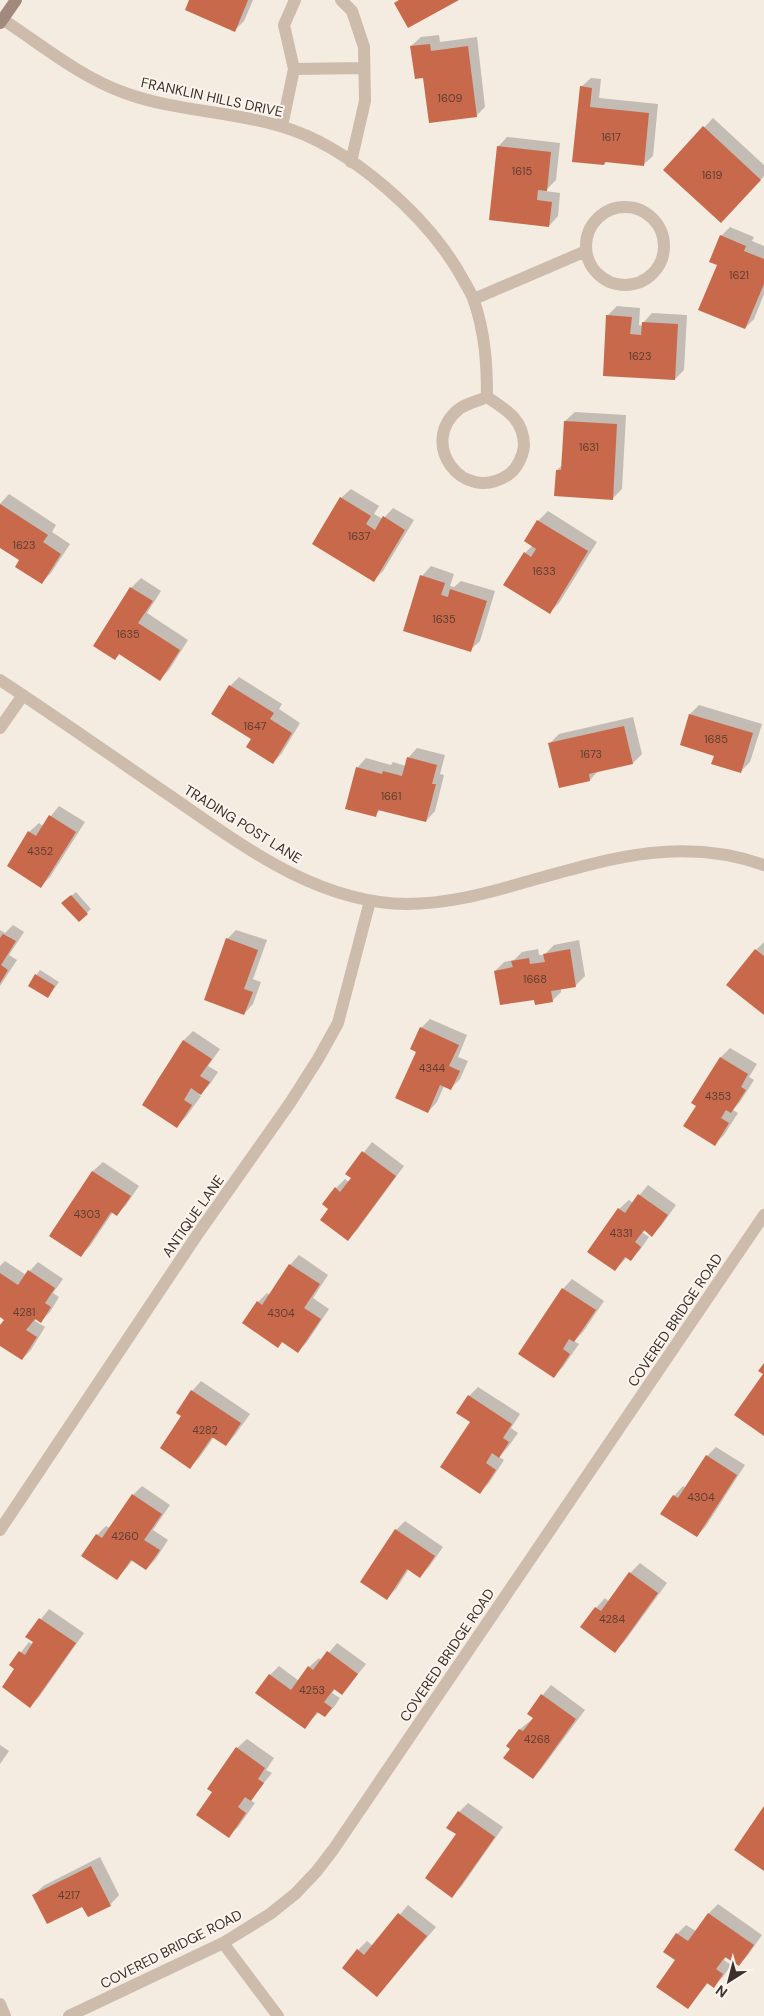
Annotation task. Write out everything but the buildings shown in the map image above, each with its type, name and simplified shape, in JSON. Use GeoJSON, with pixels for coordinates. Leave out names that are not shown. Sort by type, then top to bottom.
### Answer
{"type":"FeatureCollection","features":[{"type":"Feature","properties":{"kind":"street"},"geometry":{"type":"LineString","coordinates":[[1,21],[16,0]]}},
{"type":"Feature","properties":{"kind":"street"},"geometry":{"type":"LineString","coordinates":[[282,126],[294,69],[284,26],[295,0]]}},
{"type":"Feature","properties":{"kind":"street"},"geometry":{"type":"LineString","coordinates":[[341,0],[352,11],[364,47],[366,102],[351,162]]}},
{"type":"Feature","properties":{"kind":"street","name":"FRANKLIN HILLS DRIVE"},"geometry":{"type":"LineString","coordinates":[[1,21],[79,71],[102,84],[126,94],[152,101],[246,116],[282,126],[318,141],[351,162],[404,205],[430,231],[452,259],[474,299],[485,340],[487,397]]}},
{"type":"Feature","properties":{"kind":"street"},"geometry":{"type":"LineString","coordinates":[[294,69],[364,68]]}},
{"type":"Feature","properties":{"kind":"street"},"geometry":{"type":"LineString","coordinates":[[621,207],[633,208],[650,216],[661,231],[664,243],[663,256],[657,268],[648,278],[636,283],[622,284],[610,282],[598,274],[590,264],[586,251],[586,239],[598,217],[608,210],[621,207]]}},
{"type":"Feature","properties":{"kind":"street"},"geometry":{"type":"LineString","coordinates":[[474,299],[586,251]]}},
{"type":"Feature","properties":{"kind":"street"},"geometry":{"type":"LineString","coordinates":[[487,397],[511,413],[520,424],[524,436],[524,450],[519,462],[511,473],[499,480],[486,484],[472,482],[460,477],[447,461],[442,442],[444,429],[451,417],[461,408],[487,397]]}},
{"type":"Feature","properties":{"kind":"street","name":"TRADING POST LANE"},"geometry":{"type":"LineString","coordinates":[[0,680],[242,844],[287,872],[332,890],[370,901],[406,904],[448,901],[628,856],[670,850],[744,858],[764,865]]}},
{"type":"Feature","properties":{"kind":"street"},"geometry":{"type":"LineString","coordinates":[[0,728],[23,695]]}},
{"type":"Feature","properties":{"kind":"street","name":"ANTIQUE LANE"},"geometry":{"type":"LineString","coordinates":[[0,1530],[197,1235],[290,1103],[318,1059],[338,1023],[370,901]]}},
{"type":"Feature","properties":{"kind":"street","name":"COVERED BRIDGE ROAD"},"geometry":{"type":"LineString","coordinates":[[69,2016],[223,1942],[270,1914],[295,1894],[316,1872],[333,1850],[764,1215]]}},
{"type":"Feature","properties":{"kind":"street"},"geometry":{"type":"LineString","coordinates":[[223,1942],[278,2016]]}},
{"type":"Feature","properties":{"kind":"street"},"geometry":{"type":"LineString","coordinates":[[0,2004],[5,2016]]}}]}
